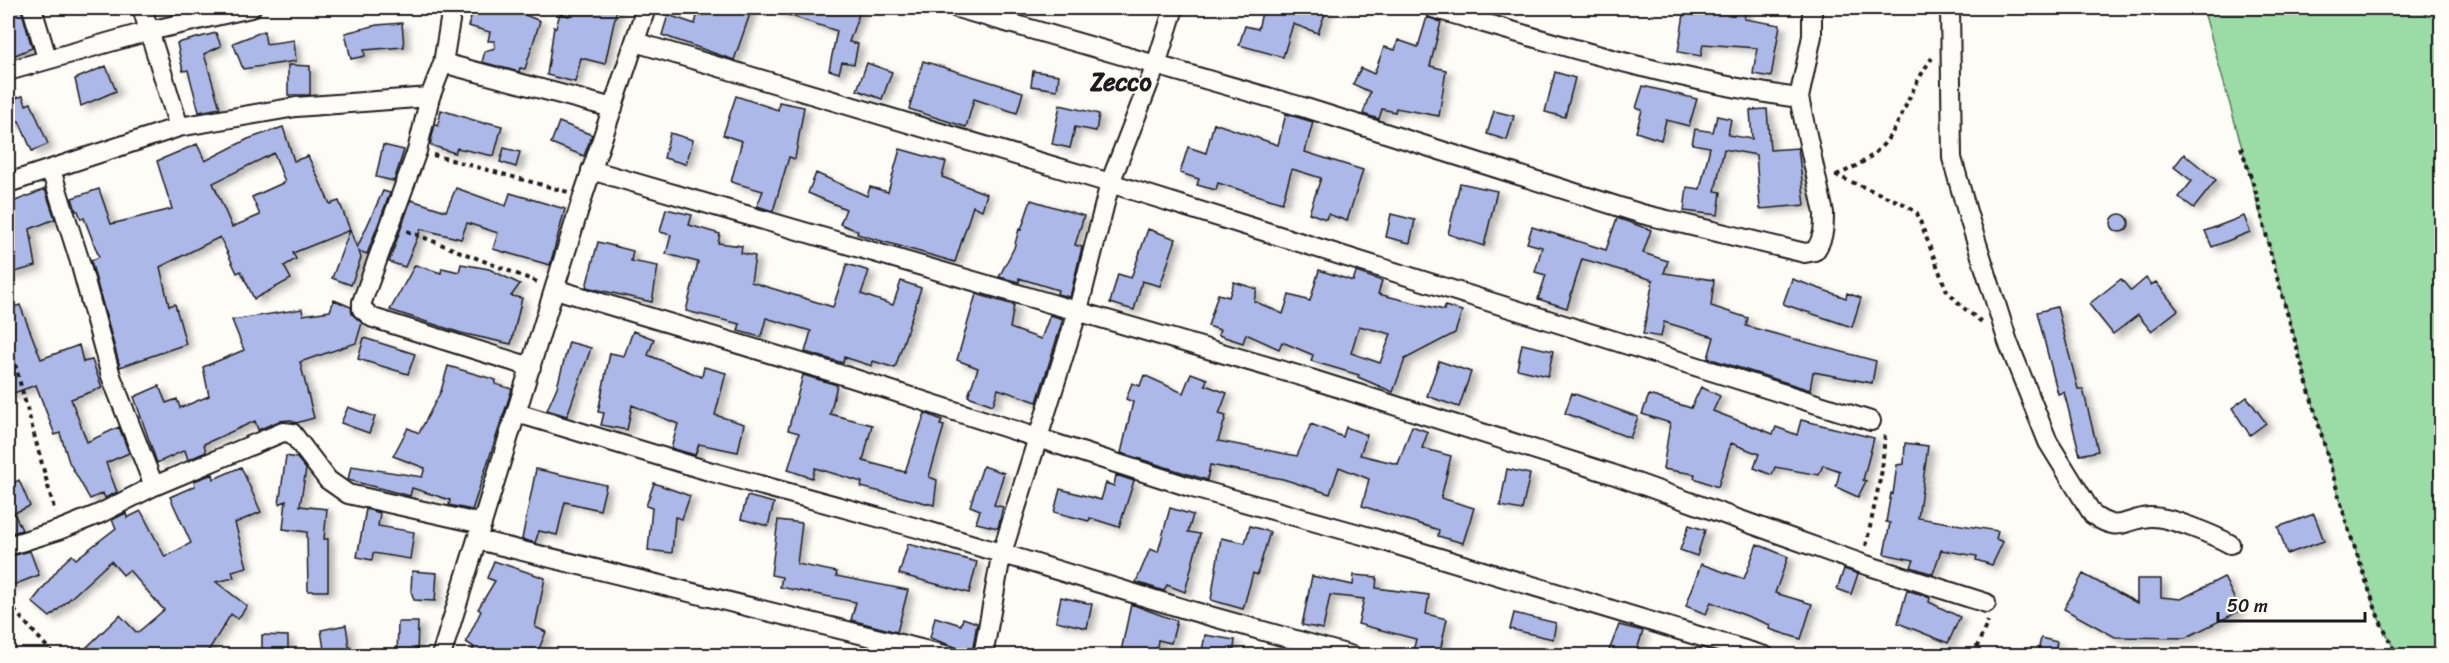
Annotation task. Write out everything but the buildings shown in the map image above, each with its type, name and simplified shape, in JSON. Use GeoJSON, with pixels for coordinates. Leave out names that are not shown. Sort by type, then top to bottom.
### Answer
{"type":"FeatureCollection","features":[{"type":"Feature","properties":{"kind":"street"},"geometry":{"type":"LineString","coordinates":[[32,8],[47,58]]}},
{"type":"Feature","properties":{"kind":"street"},"geometry":{"type":"LineString","coordinates":[[142,8],[179,127]]}},
{"type":"Feature","properties":{"kind":"street"},"geometry":{"type":"LineString","coordinates":[[8,71],[47,58],[149,31],[251,8]]}},
{"type":"Feature","properties":{"kind":"street"},"geometry":{"type":"LineString","coordinates":[[452,8],[444,63],[430,97],[417,151],[362,302],[365,313],[531,368]]}},
{"type":"Feature","properties":{"kind":"street"},"geometry":{"type":"LineString","coordinates":[[441,656],[591,170],[646,8]]}},
{"type":"Feature","properties":{"kind":"street"},"geometry":{"type":"LineString","coordinates":[[957,8],[1306,108],[1642,214],[1805,253],[1815,251],[1822,241],[1824,229],[1824,213],[1799,98],[1812,36],[1812,8]]}},
{"type":"Feature","properties":{"kind":"street"},"geometry":{"type":"LineString","coordinates":[[983,656],[1001,556],[1078,310],[1110,183],[1156,65],[1174,8]]}},
{"type":"Feature","properties":{"kind":"street"},"geometry":{"type":"LineString","coordinates":[[1434,8],[1623,62],[1758,93],[1799,98]]}},
{"type":"Feature","properties":{"kind":"street"},"geometry":{"type":"LineString","coordinates":[[1950,8],[1952,158],[2007,342],[2048,442],[2093,515],[2102,522],[2120,526],[2150,517],[2164,519],[2204,530],[2230,544]]}},
{"type":"Feature","properties":{"kind":"street"},"geometry":{"type":"LineString","coordinates":[[635,42],[1110,183],[1871,421]]}},
{"type":"Feature","properties":{"kind":"street"},"geometry":{"type":"LineString","coordinates":[[444,63],[613,108]]}},
{"type":"Feature","properties":{"kind":"street"},"geometry":{"type":"LineString","coordinates":[[8,183],[179,127],[296,107],[430,97]]}},
{"type":"Feature","properties":{"kind":"street"},"geometry":{"type":"LineString","coordinates":[[51,170],[80,262],[111,376],[154,486]]}},
{"type":"Feature","properties":{"kind":"street"},"geometry":{"type":"LineString","coordinates":[[591,170],[1311,379],[1612,474],[1860,563],[1986,603]]}},
{"type":"Feature","properties":{"kind":"street"},"geometry":{"type":"LineString","coordinates":[[555,289],[841,375],[1193,488],[1388,542],[1765,656]]}},
{"type":"Feature","properties":{"kind":"street"},"geometry":{"type":"LineString","coordinates":[[517,413],[712,472],[921,529],[1001,556],[1353,656]]}},
{"type":"Feature","properties":{"kind":"street"},"geometry":{"type":"LineString","coordinates":[[8,546],[59,530],[132,499],[154,486],[283,432],[292,433],[328,480],[348,494],[480,532],[949,656]]}},
{"type":"Feature","properties":{"kind":"path"},"geometry":{"type":"LineString","coordinates":[[1815,179],[1860,166],[1886,142],[1927,64],[1950,32]]}},
{"type":"Feature","properties":{"kind":"path"},"geometry":{"type":"LineString","coordinates":[[2241,147],[2257,196],[2273,263],[2347,525],[2379,620],[2397,656]]}},
{"type":"Feature","properties":{"kind":"path"},"geometry":{"type":"LineString","coordinates":[[417,151],[583,196]]}},
{"type":"Feature","properties":{"kind":"path"},"geometry":{"type":"LineString","coordinates":[[1835,175],[1904,204],[1917,213],[1946,289],[1960,306],[2007,342]]}},
{"type":"Feature","properties":{"kind":"path"},"geometry":{"type":"LineString","coordinates":[[390,225],[555,289]]}},
{"type":"Feature","properties":{"kind":"path"},"geometry":{"type":"LineString","coordinates":[[8,338],[59,530]]}},
{"type":"Feature","properties":{"kind":"path"},"geometry":{"type":"LineString","coordinates":[[1860,563],[1868,537],[1886,441],[1884,432],[1871,421]]}},
{"type":"Feature","properties":{"kind":"path"},"geometry":{"type":"LineString","coordinates":[[8,603],[55,656]]}},
{"type":"Feature","properties":{"kind":"path"},"geometry":{"type":"LineString","coordinates":[[1973,656],[1991,613],[1986,603]]}},
{"type":"Feature","properties":{"kind":"green space"},"geometry":{"type":"Polygon","coordinates":[[[2203,8],[2441,8],[2441,655],[2397,655],[2379,619],[2347,525],[2203,8]]]}},
{"type":"Feature","properties":{"kind":"district","name":"Zecco"},"geometry":{"type":"Point","coordinates":[1121,82]}}]}
